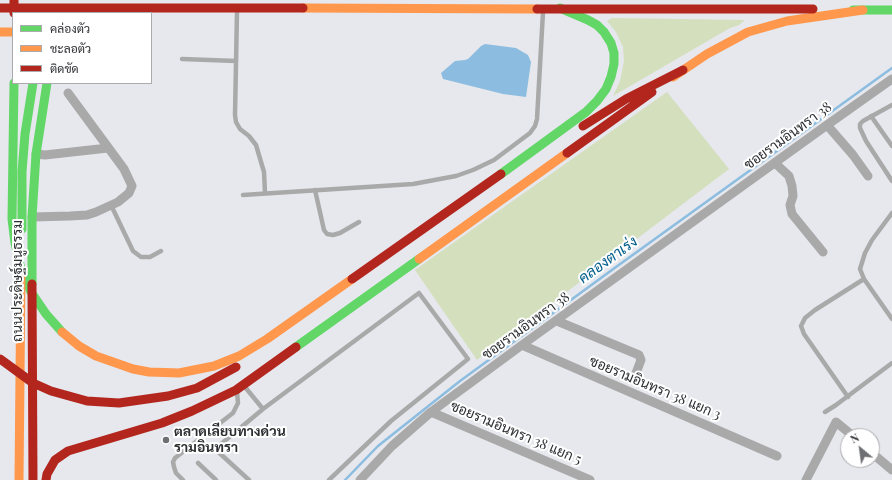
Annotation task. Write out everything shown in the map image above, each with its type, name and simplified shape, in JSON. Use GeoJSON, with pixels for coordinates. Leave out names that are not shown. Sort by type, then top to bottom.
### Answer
{"type":"FeatureCollection","features":[{"type":"Feature","properties":{"kind":"main road"},"geometry":{"type":"LineString","coordinates":[[14,0],[14,12]]}},
{"type":"Feature","properties":{"kind":"main road"},"geometry":{"type":"LineString","coordinates":[[46,12],[49,0]]}},
{"type":"Feature","properties":{"kind":"main road"},"geometry":{"type":"LineString","coordinates":[[0,8],[560,8],[680,4],[892,10]]}},
{"type":"Feature","properties":{"kind":"main road"},"geometry":{"type":"LineString","coordinates":[[14,84],[12,219],[15,243],[21,269],[31,292],[46,314],[63,333],[79,346],[96,356],[133,369],[149,372],[179,373],[214,366],[239,356],[267,339],[492,181],[586,112],[606,89],[614,64],[614,53],[611,43],[604,32],[597,25],[560,8]]}},
{"type":"Feature","properties":{"kind":"main road"},"geometry":{"type":"LineString","coordinates":[[116,12],[126,9]]}},
{"type":"Feature","properties":{"kind":"main road"},"geometry":{"type":"LineString","coordinates":[[46,480],[47,474],[55,460],[68,451],[162,423],[192,411],[240,388],[707,54],[748,32],[787,21],[863,10]]}},
{"type":"Feature","properties":{"kind":"main road"},"geometry":{"type":"LineString","coordinates":[[0,32],[12,32]]}},
{"type":"Feature","properties":{"kind":"main road"},"geometry":{"type":"LineString","coordinates":[[550,150],[594,118],[652,85],[683,70]]}},
{"type":"Feature","properties":{"kind":"main road"},"geometry":{"type":"LineString","coordinates":[[19,480],[22,172],[25,134],[33,84]]}},
{"type":"Feature","properties":{"kind":"main road","name":"ถนนประดิษฐ์มนูธรรม"},"geometry":{"type":"LineString","coordinates":[[33,480],[32,217],[36,154],[47,84]]}},
{"type":"Feature","properties":{"kind":"main road"},"geometry":{"type":"LineString","coordinates":[[0,359],[32,383],[51,391],[87,401],[119,403],[168,396],[197,388],[241,365],[276,343],[341,298]]}},
{"type":"Feature","properties":{"kind":"street","name":"ซอยรามอินทรา 38"},"geometry":{"type":"LineString","coordinates":[[360,480],[392,446],[431,412],[892,79]]}},
{"type":"Feature","properties":{"kind":"street"},"geometry":{"type":"LineString","coordinates":[[32,217],[87,214],[118,202],[129,193],[132,186],[124,169],[68,93]]}},
{"type":"Feature","properties":{"kind":"street"},"geometry":{"type":"LineString","coordinates":[[827,125],[853,155],[868,176]]}},
{"type":"Feature","properties":{"kind":"street"},"geometry":{"type":"LineString","coordinates":[[36,154],[108,148]]}},
{"type":"Feature","properties":{"kind":"street"},"geometry":{"type":"LineString","coordinates":[[775,163],[788,176],[792,186],[793,196],[790,206],[792,214],[823,252]]}},
{"type":"Feature","properties":{"kind":"street"},"geometry":{"type":"LineString","coordinates":[[557,321],[639,355],[641,360],[636,373]]}},
{"type":"Feature","properties":{"kind":"street","name":"ซอยรามอินทรา 38 แยก 3"},"geometry":{"type":"LineString","coordinates":[[522,345],[776,456]]}},
{"type":"Feature","properties":{"kind":"street","name":"ซอยรามอินทรา 38 แยก 5"},"geometry":{"type":"LineString","coordinates":[[431,412],[590,480]]}},
{"type":"Feature","properties":{"kind":"street"},"geometry":{"type":"LineString","coordinates":[[806,480],[836,422],[843,428]]}},
{"type":"Feature","properties":{"kind":"street"},"geometry":{"type":"LineString","coordinates":[[880,460],[892,470]]}},
{"type":"Feature","properties":{"kind":"lane"},"geometry":{"type":"LineString","coordinates":[[243,195],[413,184],[456,176],[494,160],[530,133],[535,126],[537,119],[543,8]]}},
{"type":"Feature","properties":{"kind":"lane"},"geometry":{"type":"LineString","coordinates":[[237,9],[236,122],[240,129],[249,136],[256,145],[264,172],[265,193]]}},
{"type":"Feature","properties":{"kind":"lane"},"geometry":{"type":"LineString","coordinates":[[182,59],[236,61]]}},
{"type":"Feature","properties":{"kind":"lane"},"geometry":{"type":"LineString","coordinates":[[892,105],[871,116],[860,124],[861,134],[892,181]]}},
{"type":"Feature","properties":{"kind":"lane"},"geometry":{"type":"LineString","coordinates":[[871,116],[892,146]]}},
{"type":"Feature","properties":{"kind":"lane"},"geometry":{"type":"LineString","coordinates":[[315,190],[324,230],[327,234],[333,235],[340,233],[359,222]]}},
{"type":"Feature","properties":{"kind":"lane"},"geometry":{"type":"LineString","coordinates":[[111,205],[133,251],[141,258],[150,257],[161,251]]}},
{"type":"Feature","properties":{"kind":"lane"},"geometry":{"type":"LineString","coordinates":[[891,217],[872,240],[865,253],[860,269],[864,279],[892,319]]}},
{"type":"Feature","properties":{"kind":"lane"},"geometry":{"type":"LineString","coordinates":[[848,397],[804,334],[801,326],[805,318],[815,310],[864,279]]}},
{"type":"Feature","properties":{"kind":"lane"},"geometry":{"type":"LineString","coordinates":[[249,480],[215,449],[263,409],[419,293],[468,359],[391,421],[329,480]]}},
{"type":"Feature","properties":{"kind":"lane"},"geometry":{"type":"LineString","coordinates":[[825,412],[848,397],[892,362]]}},
{"type":"Feature","properties":{"kind":"lane"},"geometry":{"type":"LineString","coordinates":[[240,388],[263,409]]}},
{"type":"Feature","properties":{"kind":"lane"},"geometry":{"type":"LineString","coordinates":[[183,480],[176,473],[173,462],[175,458],[233,413],[238,403],[240,388]]}},
{"type":"Feature","properties":{"kind":"lane"},"geometry":{"type":"LineString","coordinates":[[198,463],[216,480]]}},
{"type":"Feature","properties":{"kind":"green space"},"geometry":{"type":"Polygon","coordinates":[[[612,18],[745,20],[739,25],[730,28],[613,96],[620,81],[624,61],[623,47],[616,32],[607,21],[612,18]]]}},
{"type":"Feature","properties":{"kind":"green space"},"geometry":{"type":"Polygon","coordinates":[[[667,92],[729,169],[477,360],[415,270],[667,92]]]}},
{"type":"Feature","properties":{"kind":"water"},"geometry":{"type":"Polygon","coordinates":[[[485,44],[516,48],[528,55],[531,62],[526,97],[503,94],[443,79],[441,73],[455,61],[468,59],[485,44]]]}},
{"type":"Feature","properties":{"kind":"waterway","name":"คลองตาเร่ง"},"geometry":{"type":"LineString","coordinates":[[345,480],[378,446],[460,381],[892,68]]}},
{"type":"Feature","properties":{"kind":"traffic: fast"},"geometry":{"type":"LineString","coordinates":[[501,174],[586,112],[606,89],[611,77],[614,64],[614,53],[611,43],[604,32],[597,25],[588,20],[560,8]]}},
{"type":"Feature","properties":{"kind":"traffic: fast"},"geometry":{"type":"LineString","coordinates":[[853,10],[892,10]]}},
{"type":"Feature","properties":{"kind":"traffic: fast"},"geometry":{"type":"LineString","coordinates":[[14,84],[12,219],[15,243],[21,269],[31,292],[46,314],[62,332]]}},
{"type":"Feature","properties":{"kind":"traffic: fast"},"geometry":{"type":"LineString","coordinates":[[22,229],[22,172],[25,134],[33,84]]}},
{"type":"Feature","properties":{"kind":"traffic: fast"},"geometry":{"type":"LineString","coordinates":[[32,284],[32,217],[36,154],[47,84]]}},
{"type":"Feature","properties":{"kind":"traffic: fast"},"geometry":{"type":"LineString","coordinates":[[296,347],[419,259]]}},
{"type":"Feature","properties":{"kind":"traffic: slow"},"geometry":{"type":"LineString","coordinates":[[303,8],[537,9]]}},
{"type":"Feature","properties":{"kind":"traffic: slow"},"geometry":{"type":"LineString","coordinates":[[673,77],[707,54],[748,32],[787,21],[863,10]]}},
{"type":"Feature","properties":{"kind":"traffic: slow"},"geometry":{"type":"LineString","coordinates":[[0,32],[12,32]]}},
{"type":"Feature","properties":{"kind":"traffic: slow"},"geometry":{"type":"LineString","coordinates":[[419,259],[567,153]]}},
{"type":"Feature","properties":{"kind":"traffic: slow"},"geometry":{"type":"LineString","coordinates":[[19,480],[21,271]]}},
{"type":"Feature","properties":{"kind":"traffic: slow"},"geometry":{"type":"LineString","coordinates":[[62,332],[79,346],[96,356],[133,369],[149,372],[179,373],[214,366],[239,356],[267,339],[352,279]]}},
{"type":"Feature","properties":{"kind":"traffic: jam"},"geometry":{"type":"LineString","coordinates":[[14,0],[14,12]]}},
{"type":"Feature","properties":{"kind":"traffic: jam"},"geometry":{"type":"LineString","coordinates":[[0,8],[303,8]]}},
{"type":"Feature","properties":{"kind":"traffic: jam"},"geometry":{"type":"LineString","coordinates":[[537,9],[813,9]]}},
{"type":"Feature","properties":{"kind":"traffic: jam"},"geometry":{"type":"LineString","coordinates":[[583,126],[626,99],[683,70]]}},
{"type":"Feature","properties":{"kind":"traffic: jam"},"geometry":{"type":"LineString","coordinates":[[567,153],[652,92]]}},
{"type":"Feature","properties":{"kind":"traffic: jam"},"geometry":{"type":"LineString","coordinates":[[352,279],[501,174]]}},
{"type":"Feature","properties":{"kind":"traffic: jam"},"geometry":{"type":"LineString","coordinates":[[32,284],[33,480]]}},
{"type":"Feature","properties":{"kind":"traffic: jam"},"geometry":{"type":"LineString","coordinates":[[46,480],[47,474],[55,460],[68,451],[162,423],[192,411],[236,390],[296,347]]}},
{"type":"Feature","properties":{"kind":"traffic: jam"},"geometry":{"type":"LineString","coordinates":[[0,359],[33,383],[51,391],[87,401],[119,403],[168,396],[197,388],[236,367]]}},
{"type":"Feature","properties":{"kind":"place","name":"ตลาดเลียบทางด่วน รามอินทรา"},"geometry":{"type":"Point","coordinates":[166,440]}}]}
